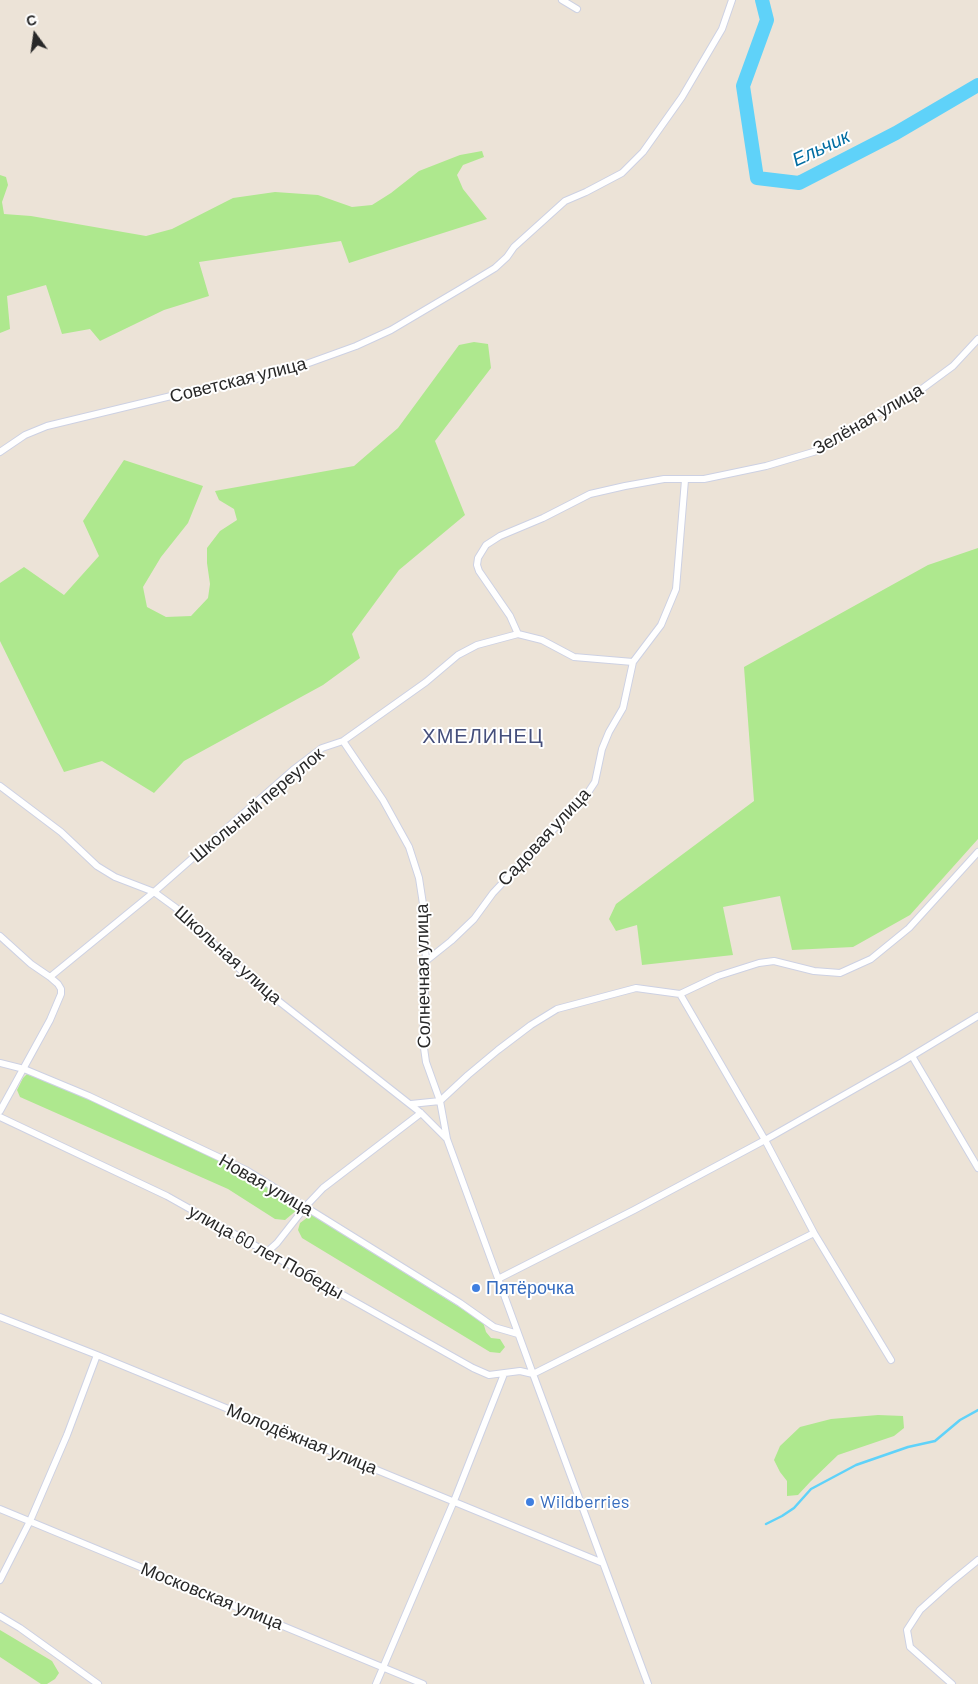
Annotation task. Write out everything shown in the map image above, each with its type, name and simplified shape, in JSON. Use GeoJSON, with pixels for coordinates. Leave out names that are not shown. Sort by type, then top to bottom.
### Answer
{"type":"FeatureCollection","features":[{"type":"Feature","properties":{"kind":"street"},"geometry":{"type":"LineString","coordinates":[[562,0],[577,8]]}},
{"type":"Feature","properties":{"kind":"street","name":"Советская улица"},"geometry":{"type":"LineString","coordinates":[[0,452],[25,435],[47,426],[196,390],[240,383],[284,372],[356,346],[391,330],[495,268],[507,257],[514,247],[565,201],[622,173],[643,152],[682,97],[722,29],[732,0]]}},
{"type":"Feature","properties":{"kind":"street","name":"Зелёная улица"},"geometry":{"type":"LineString","coordinates":[[518,634],[510,616],[479,571],[477,565],[478,558],[486,545],[500,536],[543,518],[590,494],[664,479],[704,480],[766,466],[820,450],[870,417],[914,394],[953,366],[978,339]]}},
{"type":"Feature","properties":{"kind":"street"},"geometry":{"type":"LineString","coordinates":[[633,662],[661,625],[676,589],[684,480]]}},
{"type":"Feature","properties":{"kind":"street","name":"Школьный переулок"},"geometry":{"type":"LineString","coordinates":[[50,977],[154,892],[293,770],[322,748],[343,741],[426,682],[458,655],[477,645],[518,634],[542,640],[574,657],[633,662]]}},
{"type":"Feature","properties":{"kind":"street","name":"Садовая улица"},"geometry":{"type":"LineString","coordinates":[[426,960],[451,941],[474,919],[492,893],[587,794],[594,782],[602,749],[622,708],[633,662]]}},
{"type":"Feature","properties":{"kind":"street","name":"Солнечная улица"},"geometry":{"type":"LineString","coordinates":[[343,741],[383,800],[409,847],[419,878],[423,904],[426,960],[422,1041],[426,1062],[440,1101],[447,1138],[648,1684]]}},
{"type":"Feature","properties":{"kind":"street","name":"Школьная улица"},"geometry":{"type":"LineString","coordinates":[[0,786],[61,832],[97,866],[115,877],[154,892],[176,908],[248,977],[411,1104],[447,1138]]}},
{"type":"Feature","properties":{"kind":"street"},"geometry":{"type":"LineString","coordinates":[[411,1104],[440,1101],[498,1050],[557,1009],[636,988],[680,994],[718,976],[759,963],[774,961],[814,971],[840,973],[871,959],[909,928],[978,852]]}},
{"type":"Feature","properties":{"kind":"street"},"geometry":{"type":"LineString","coordinates":[[0,936],[31,964],[50,977],[61,989],[61,994],[50,1020],[0,1111]]}},
{"type":"Feature","properties":{"kind":"street"},"geometry":{"type":"LineString","coordinates":[[680,994],[765,1140],[814,1233],[891,1360]]}},
{"type":"Feature","properties":{"kind":"street"},"geometry":{"type":"LineString","coordinates":[[498,1279],[634,1210],[765,1140],[978,1016]]}},
{"type":"Feature","properties":{"kind":"street"},"geometry":{"type":"LineString","coordinates":[[912,1056],[978,1168]]}},
{"type":"Feature","properties":{"kind":"street","name":"Новая улица"},"geometry":{"type":"LineString","coordinates":[[0,1063],[24,1069],[90,1096],[246,1170],[460,1303],[494,1328],[518,1334]]}},
{"type":"Feature","properties":{"kind":"street"},"geometry":{"type":"LineString","coordinates":[[267,1252],[277,1243],[323,1188],[421,1113]]}},
{"type":"Feature","properties":{"kind":"street","name":"улица 60 лет Победы"},"geometry":{"type":"LineString","coordinates":[[0,1117],[167,1196],[473,1368],[489,1374],[520,1372],[533,1374]]}},
{"type":"Feature","properties":{"kind":"street"},"geometry":{"type":"LineString","coordinates":[[533,1374],[814,1233]]}},
{"type":"Feature","properties":{"kind":"street","name":"Молодёжная улица"},"geometry":{"type":"LineString","coordinates":[[0,1317],[603,1563]]}},
{"type":"Feature","properties":{"kind":"street"},"geometry":{"type":"LineString","coordinates":[[0,1580],[30,1521],[67,1435],[96,1355]]}},
{"type":"Feature","properties":{"kind":"street"},"geometry":{"type":"LineString","coordinates":[[376,1684],[454,1501],[504,1374]]}},
{"type":"Feature","properties":{"kind":"street","name":"Московская улица"},"geometry":{"type":"LineString","coordinates":[[0,1509],[423,1684]]}},
{"type":"Feature","properties":{"kind":"street"},"geometry":{"type":"LineString","coordinates":[[952,1684],[910,1647],[907,1630],[920,1610],[978,1560]]}},
{"type":"Feature","properties":{"kind":"street"},"geometry":{"type":"LineString","coordinates":[[0,1616],[20,1628],[98,1684]]}},
{"type":"Feature","properties":{"kind":"green space"},"geometry":{"type":"Polygon","coordinates":[[[482,151],[484,157],[463,165],[457,175],[463,189],[487,219],[349,263],[341,241],[199,262],[209,296],[164,310],[100,341],[90,329],[62,334],[46,285],[7,296],[10,329],[0,333],[0,175],[6,177],[8,185],[2,202],[4,214],[31,216],[146,236],[172,229],[233,198],[275,192],[318,195],[352,207],[372,205],[419,171],[460,155],[482,151]]]}},
{"type":"Feature","properties":{"kind":"green space"},"geometry":{"type":"Polygon","coordinates":[[[474,342],[488,344],[491,368],[435,441],[465,515],[399,570],[352,634],[360,658],[323,685],[184,761],[154,793],[102,761],[64,772],[0,641],[0,583],[24,567],[64,595],[99,556],[83,521],[124,460],[203,486],[188,523],[161,557],[143,587],[147,607],[166,617],[191,616],[208,598],[210,584],[207,548],[220,531],[237,520],[234,509],[219,500],[215,491],[354,466],[398,428],[459,345],[474,342]]]}},
{"type":"Feature","properties":{"kind":"green space"},"geometry":{"type":"Polygon","coordinates":[[[978,548],[978,839],[910,915],[853,947],[792,950],[780,896],[723,907],[733,955],[642,965],[637,925],[616,931],[609,919],[616,904],[754,801],[744,667],[928,565],[978,548]]]}},
{"type":"Feature","properties":{"kind":"green space"},"geometry":{"type":"Polygon","coordinates":[[[28,1073],[85,1096],[243,1170],[298,1205],[297,1210],[285,1220],[275,1219],[228,1189],[20,1097],[17,1090],[28,1073]]]}},
{"type":"Feature","properties":{"kind":"green space"},"geometry":{"type":"Polygon","coordinates":[[[312,1214],[483,1322],[486,1332],[491,1338],[500,1339],[505,1347],[500,1353],[490,1352],[302,1238],[298,1230],[300,1223],[312,1214]]]}},
{"type":"Feature","properties":{"kind":"green space"},"geometry":{"type":"Polygon","coordinates":[[[878,1415],[903,1416],[904,1428],[894,1436],[838,1455],[798,1495],[787,1496],[787,1481],[774,1460],[780,1446],[800,1427],[831,1419],[878,1415]]]}},
{"type":"Feature","properties":{"kind":"green space"},"geometry":{"type":"Polygon","coordinates":[[[0,1630],[52,1661],[59,1673],[55,1679],[47,1684],[41,1684],[0,1657],[0,1630]]]}},
{"type":"Feature","properties":{"kind":"waterway","name":"Ельчик"},"geometry":{"type":"LineString","coordinates":[[762,0],[767,20],[743,86],[757,178],[799,183],[896,133],[978,85]]}},
{"type":"Feature","properties":{"kind":"waterway"},"geometry":{"type":"LineString","coordinates":[[766,1524],[794,1508],[811,1489],[856,1465],[908,1447],[935,1441],[960,1420],[978,1410]]}},
{"type":"Feature","properties":{"kind":"place","name":"Пятёрочка"},"geometry":{"type":"Point","coordinates":[476,1288]}},
{"type":"Feature","properties":{"kind":"place","name":"Wildberries"},"geometry":{"type":"Point","coordinates":[530,1502]}},
{"type":"Feature","properties":{"kind":"district","name":"ХМЕЛИНЕЦ"},"geometry":{"type":"Point","coordinates":[483,736]}}]}
